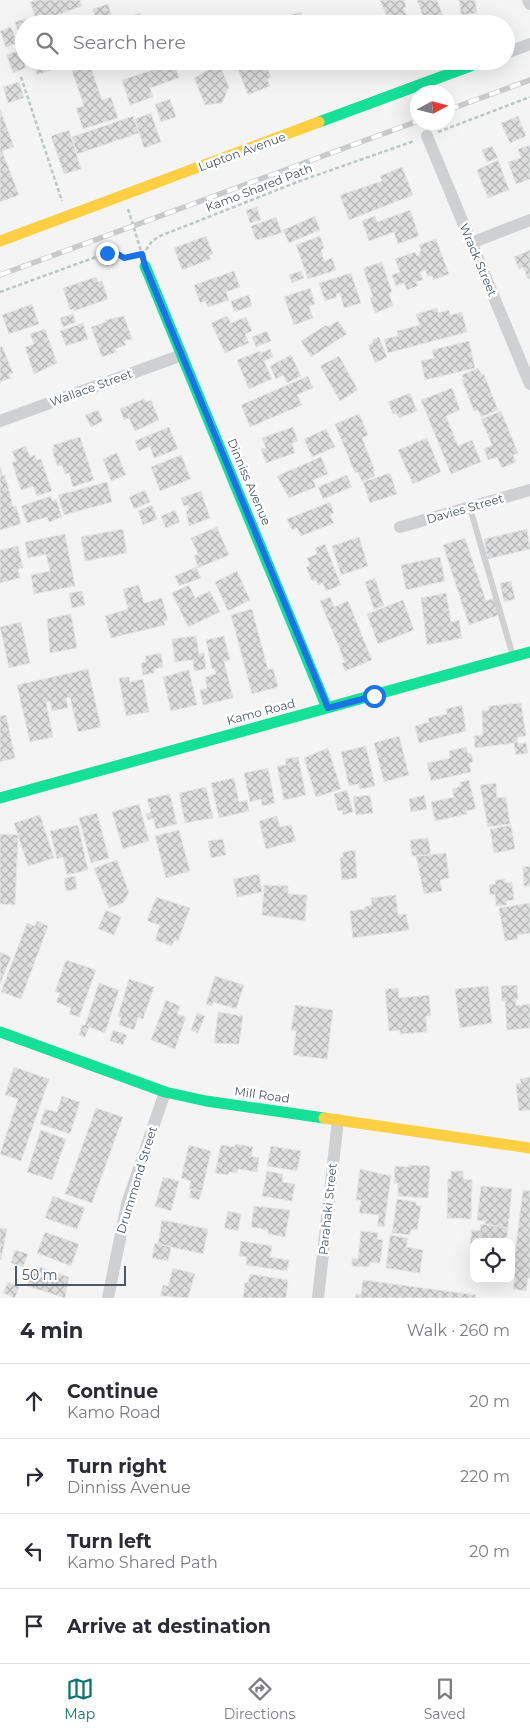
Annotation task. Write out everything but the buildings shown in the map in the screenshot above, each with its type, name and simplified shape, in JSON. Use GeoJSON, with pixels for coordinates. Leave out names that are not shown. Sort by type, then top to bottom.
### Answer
{"type":"FeatureCollection","features":[{"type":"Feature","properties":{"kind":"main road","name":"Lupton Avenue"},"geometry":{"type":"LineString","coordinates":[[0,241],[460,70]]}},
{"type":"Feature","properties":{"kind":"main road","name":"Dinniss Avenue"},"geometry":{"type":"LineString","coordinates":[[145,266],[328,708]]}},
{"type":"Feature","properties":{"kind":"main road","name":"Kamo Road"},"geometry":{"type":"LineString","coordinates":[[0,798],[530,652]]}},
{"type":"Feature","properties":{"kind":"main road","name":"Mill Road"},"geometry":{"type":"LineString","coordinates":[[0,1032],[165,1092],[206,1101],[530,1148]]}},
{"type":"Feature","properties":{"kind":"street"},"geometry":{"type":"LineString","coordinates":[[528,0],[530,4]]}},
{"type":"Feature","properties":{"kind":"street"},"geometry":{"type":"LineString","coordinates":[[515,50],[530,44]]}},
{"type":"Feature","properties":{"kind":"street","name":"Wrack Street"},"geometry":{"type":"LineString","coordinates":[[427,136],[530,384]]}},
{"type":"Feature","properties":{"kind":"street"},"geometry":{"type":"LineString","coordinates":[[471,243],[530,220]]}},
{"type":"Feature","properties":{"kind":"street","name":"Wallace Street"},"geometry":{"type":"LineString","coordinates":[[0,421],[182,355]]}},
{"type":"Feature","properties":{"kind":"street","name":"Davies Street"},"geometry":{"type":"LineString","coordinates":[[400,527],[530,490]]}},
{"type":"Feature","properties":{"kind":"street","name":"Drummond Street"},"geometry":{"type":"LineString","coordinates":[[108,1298],[127,1204],[165,1092]]}},
{"type":"Feature","properties":{"kind":"street","name":"Parahaki Street"},"geometry":{"type":"LineString","coordinates":[[318,1298],[338,1120]]}},
{"type":"Feature","properties":{"kind":"lane"},"geometry":{"type":"LineString","coordinates":[[470,508],[513,657]]}},
{"type":"Feature","properties":{"kind":"path"},"geometry":{"type":"LineString","coordinates":[[21,77],[67,216]]}},
{"type":"Feature","properties":{"kind":"path","name":"Kamo Shared Path"},"geometry":{"type":"LineString","coordinates":[[142,254],[152,240],[160,236],[300,181],[530,97]]}},
{"type":"Feature","properties":{"kind":"path"},"geometry":{"type":"LineString","coordinates":[[0,292],[107,253],[116,253],[124,258],[142,254],[123,196]]}},
{"type":"Feature","properties":{"kind":"railway"},"geometry":{"type":"LineString","coordinates":[[455,107],[530,80]]}},
{"type":"Feature","properties":{"kind":"railway"},"geometry":{"type":"LineString","coordinates":[[0,275],[410,124]]}},
{"type":"Feature","properties":{"kind":"traffic: fast"},"geometry":{"type":"LineString","coordinates":[[319,122],[460,70]]}},
{"type":"Feature","properties":{"kind":"traffic: fast"},"geometry":{"type":"LineString","coordinates":[[145,266],[327,708]]}},
{"type":"Feature","properties":{"kind":"traffic: fast"},"geometry":{"type":"LineString","coordinates":[[0,798],[530,652]]}},
{"type":"Feature","properties":{"kind":"traffic: fast"},"geometry":{"type":"LineString","coordinates":[[0,1032],[165,1092],[206,1101],[324,1118]]}},
{"type":"Feature","properties":{"kind":"traffic: slow"},"geometry":{"type":"LineString","coordinates":[[0,241],[319,122]]}},
{"type":"Feature","properties":{"kind":"traffic: slow"},"geometry":{"type":"LineString","coordinates":[[324,1118],[530,1148]]}},
{"type":"Feature","properties":{"kind":"route"},"geometry":{"type":"LineString","coordinates":[[107,253],[116,253],[124,258],[142,254],[145,266],[328,708],[374,696]]}}]}
